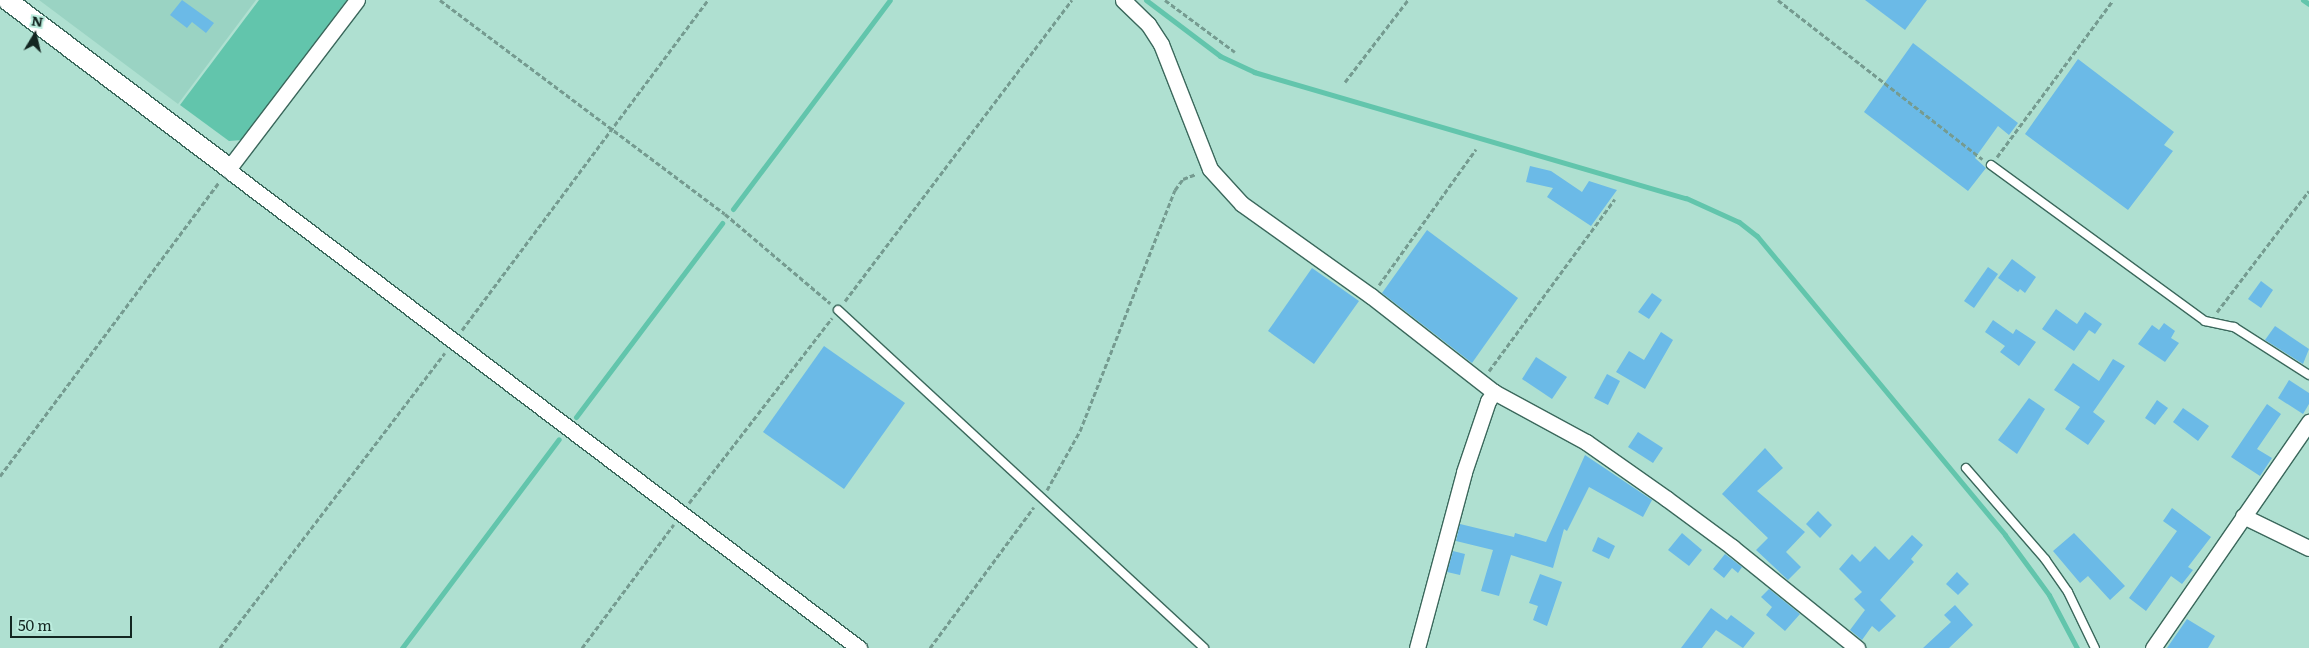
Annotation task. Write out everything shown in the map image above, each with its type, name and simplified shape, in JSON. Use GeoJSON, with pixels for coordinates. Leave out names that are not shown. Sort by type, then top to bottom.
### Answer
{"type":"FeatureCollection","features":[{"type":"Feature","properties":{"kind":"street"},"geometry":{"type":"LineString","coordinates":[[7,0],[229,168],[236,178],[454,341],[680,515],[859,648]]}},
{"type":"Feature","properties":{"kind":"street"},"geometry":{"type":"LineString","coordinates":[[229,168],[358,0]]}},
{"type":"Feature","properties":{"kind":"street"},"geometry":{"type":"LineString","coordinates":[[1123,0],[1148,24],[1161,44],[1210,169],[1242,204],[1371,296],[1494,392],[1564,428],[1732,547],[1857,648]]}},
{"type":"Feature","properties":{"kind":"street"},"geometry":{"type":"LineString","coordinates":[[1417,648],[1464,472],[1488,401],[1494,392]]}},
{"type":"Feature","properties":{"kind":"street"},"geometry":{"type":"LineString","coordinates":[[2153,648],[2309,422]]}},
{"type":"Feature","properties":{"kind":"street"},"geometry":{"type":"LineString","coordinates":[[2243,516],[2309,548]]}},
{"type":"Feature","properties":{"kind":"lane"},"geometry":{"type":"LineString","coordinates":[[1991,166],[2148,282],[2210,322],[2234,327],[2309,375]]}},
{"type":"Feature","properties":{"kind":"lane"},"geometry":{"type":"LineString","coordinates":[[838,310],[1204,648]]}},
{"type":"Feature","properties":{"kind":"lane"},"geometry":{"type":"LineString","coordinates":[[1966,468],[2045,559],[2068,592],[2095,648]]}},
{"type":"Feature","properties":{"kind":"path"},"geometry":{"type":"LineString","coordinates":[[440,0],[725,214],[838,310]]}},
{"type":"Feature","properties":{"kind":"path"},"geometry":{"type":"LineString","coordinates":[[220,648],[613,130],[708,0]]}},
{"type":"Feature","properties":{"kind":"path"},"geometry":{"type":"LineString","coordinates":[[582,648],[680,515],[838,310],[1072,0]]}},
{"type":"Feature","properties":{"kind":"path"},"geometry":{"type":"LineString","coordinates":[[1165,0],[1235,52]]}},
{"type":"Feature","properties":{"kind":"path"},"geometry":{"type":"LineString","coordinates":[[1345,82],[1408,0]]}},
{"type":"Feature","properties":{"kind":"path"},"geometry":{"type":"LineString","coordinates":[[1778,0],[1991,166],[2113,0]]}},
{"type":"Feature","properties":{"kind":"path"},"geometry":{"type":"LineString","coordinates":[[1371,296],[1476,149]]}},
{"type":"Feature","properties":{"kind":"path"},"geometry":{"type":"LineString","coordinates":[[0,476],[229,168]]}},
{"type":"Feature","properties":{"kind":"path"},"geometry":{"type":"LineString","coordinates":[[930,648],[1053,484],[1080,431],[1175,190],[1183,179],[1210,169]]}},
{"type":"Feature","properties":{"kind":"path"},"geometry":{"type":"LineString","coordinates":[[2210,322],[2309,191]]}},
{"type":"Feature","properties":{"kind":"path"},"geometry":{"type":"LineString","coordinates":[[1481,381],[1615,199]]}},
{"type":"Feature","properties":{"kind":"shaded area"},"geometry":{"type":"Polygon","coordinates":[[[39,0],[256,0],[178,104],[39,0]]]}},
{"type":"Feature","properties":{"kind":"shaded area"},"geometry":{"type":"Polygon","coordinates":[[[259,0],[347,0],[242,140],[229,141],[180,105],[259,0]]]}},
{"type":"Feature","properties":{"kind":"building"},"geometry":{"type":"Polygon","coordinates":[[[182,0],[214,23],[206,33],[192,22],[187,28],[170,15],[182,0]]]}},
{"type":"Feature","properties":{"kind":"building"},"geometry":{"type":"Polygon","coordinates":[[[1865,0],[1927,0],[1905,30],[1865,0]]]}},
{"type":"Feature","properties":{"kind":"building"},"geometry":{"type":"Polygon","coordinates":[[[1913,43],[2018,123],[2009,135],[1998,126],[1975,158],[1986,168],[1968,191],[1864,112],[1913,43]]]}},
{"type":"Feature","properties":{"kind":"building"},"geometry":{"type":"Polygon","coordinates":[[[2078,59],[2174,132],[2164,145],[2173,151],[2128,210],[2025,134],[2078,59]]]}},
{"type":"Feature","properties":{"kind":"building"},"geometry":{"type":"Polygon","coordinates":[[[1530,166],[1551,171],[1582,192],[1589,181],[1617,190],[1591,226],[1547,197],[1553,188],[1526,182],[1530,166]]]}},
{"type":"Feature","properties":{"kind":"building"},"geometry":{"type":"Polygon","coordinates":[[[1427,230],[1518,298],[1472,363],[1382,293],[1427,230]]]}},
{"type":"Feature","properties":{"kind":"building"},"geometry":{"type":"Polygon","coordinates":[[[2012,259],[2036,277],[2025,293],[2020,289],[2018,292],[1998,278],[2012,259]]]}},
{"type":"Feature","properties":{"kind":"building"},"geometry":{"type":"Polygon","coordinates":[[[1988,267],[1998,274],[1974,308],[1964,301],[1988,267]]]}},
{"type":"Feature","properties":{"kind":"building"},"geometry":{"type":"Polygon","coordinates":[[[1312,268],[1359,301],[1314,364],[1268,331],[1312,268]]]}},
{"type":"Feature","properties":{"kind":"building"},"geometry":{"type":"Polygon","coordinates":[[[2261,281],[2273,290],[2261,308],[2248,299],[2261,281]]]}},
{"type":"Feature","properties":{"kind":"building"},"geometry":{"type":"Polygon","coordinates":[[[1652,293],[1662,300],[1649,319],[1638,312],[1652,293]]]}},
{"type":"Feature","properties":{"kind":"building"},"geometry":{"type":"Polygon","coordinates":[[[2056,309],[2077,324],[2085,312],[2102,324],[2095,334],[2089,330],[2074,351],[2042,329],[2056,309]]]}},
{"type":"Feature","properties":{"kind":"building"},"geometry":{"type":"Polygon","coordinates":[[[1993,320],[2013,334],[2016,329],[2036,342],[2019,366],[2000,352],[2005,346],[1985,332],[1993,320]]]}},
{"type":"Feature","properties":{"kind":"building"},"geometry":{"type":"Polygon","coordinates":[[[2164,323],[2175,331],[2171,338],[2179,343],[2165,362],[2138,344],[2152,325],[2159,330],[2164,323]]]}},
{"type":"Feature","properties":{"kind":"building"},"geometry":{"type":"Polygon","coordinates":[[[2275,326],[2309,349],[2303,364],[2265,340],[2275,326]]]}},
{"type":"Feature","properties":{"kind":"building"},"geometry":{"type":"Polygon","coordinates":[[[1661,332],[1673,340],[1645,389],[1616,372],[1629,351],[1644,360],[1661,332]]]}},
{"type":"Feature","properties":{"kind":"building"},"geometry":{"type":"Polygon","coordinates":[[[824,346],[905,403],[844,489],[763,432],[824,346]]]}},
{"type":"Feature","properties":{"kind":"building"},"geometry":{"type":"Polygon","coordinates":[[[1536,357],[1567,377],[1552,399],[1522,379],[1536,357]]]}},
{"type":"Feature","properties":{"kind":"building"},"geometry":{"type":"Polygon","coordinates":[[[2113,359],[2125,366],[2093,412],[2105,421],[2088,445],[2065,429],[2080,407],[2054,390],[2073,363],[2099,381],[2113,359]]]}},
{"type":"Feature","properties":{"kind":"building"},"geometry":{"type":"Polygon","coordinates":[[[1607,374],[1620,381],[1608,405],[1594,398],[1607,374]]]}},
{"type":"Feature","properties":{"kind":"building"},"geometry":{"type":"Polygon","coordinates":[[[2289,380],[2309,393],[2309,404],[2303,414],[2278,398],[2289,380]]]}},
{"type":"Feature","properties":{"kind":"building"},"geometry":{"type":"Polygon","coordinates":[[[2029,398],[2045,409],[2017,454],[1998,440],[2029,398]]]}},
{"type":"Feature","properties":{"kind":"building"},"geometry":{"type":"Polygon","coordinates":[[[2157,400],[2168,408],[2155,425],[2145,418],[2157,400]]]}},
{"type":"Feature","properties":{"kind":"building"},"geometry":{"type":"Polygon","coordinates":[[[2267,404],[2281,414],[2257,449],[2272,458],[2260,476],[2231,457],[2267,404]]]}},
{"type":"Feature","properties":{"kind":"building"},"geometry":{"type":"Polygon","coordinates":[[[2183,408],[2209,426],[2198,441],[2173,422],[2183,408]]]}},
{"type":"Feature","properties":{"kind":"building"},"geometry":{"type":"Polygon","coordinates":[[[1638,432],[1663,448],[1653,463],[1628,447],[1638,432]]]}},
{"type":"Feature","properties":{"kind":"building"},"geometry":{"type":"Polygon","coordinates":[[[1765,448],[1783,468],[1757,491],[1805,532],[1786,552],[1801,567],[1788,580],[1756,550],[1768,538],[1722,494],[1765,448]]]}},
{"type":"Feature","properties":{"kind":"building"},"geometry":{"type":"Polygon","coordinates":[[[1585,455],[1652,500],[1643,517],[1589,487],[1567,531],[1564,529],[1553,568],[1511,555],[1499,596],[1481,591],[1493,550],[1456,541],[1460,524],[1514,537],[1515,533],[1546,542],[1585,455]]]}},
{"type":"Feature","properties":{"kind":"building"},"geometry":{"type":"Polygon","coordinates":[[[2172,508],[2211,537],[2188,567],[2193,570],[2182,584],[2171,576],[2146,611],[2129,598],[2177,531],[2163,521],[2172,508]]]}},
{"type":"Feature","properties":{"kind":"building"},"geometry":{"type":"Polygon","coordinates":[[[1818,511],[1832,525],[1820,538],[1806,524],[1818,511]]]}},
{"type":"Feature","properties":{"kind":"building"},"geometry":{"type":"Polygon","coordinates":[[[1682,533],[1702,550],[1689,566],[1668,550],[1682,533]]]}},
{"type":"Feature","properties":{"kind":"building"},"geometry":{"type":"Polygon","coordinates":[[[2074,533],[2125,586],[2110,600],[2088,576],[2080,583],[2053,551],[2074,533]]]}},
{"type":"Feature","properties":{"kind":"building"},"geometry":{"type":"Polygon","coordinates":[[[1912,535],[1923,545],[1911,559],[1914,562],[1880,600],[1896,616],[1879,632],[1872,626],[1862,640],[1850,630],[1865,610],[1854,599],[1862,592],[1839,569],[1852,554],[1860,562],[1875,546],[1889,560],[1912,535]]]}},
{"type":"Feature","properties":{"kind":"building"},"geometry":{"type":"Polygon","coordinates":[[[1598,537],[1615,546],[1609,559],[1592,551],[1598,537]]]}},
{"type":"Feature","properties":{"kind":"building"},"geometry":{"type":"Polygon","coordinates":[[[1453,551],[1465,554],[1460,575],[1447,572],[1453,551]]]}},
{"type":"Feature","properties":{"kind":"building"},"geometry":{"type":"Polygon","coordinates":[[[1725,554],[1742,567],[1738,573],[1732,568],[1724,578],[1713,569],[1725,554]]]}},
{"type":"Feature","properties":{"kind":"building"},"geometry":{"type":"Polygon","coordinates":[[[1957,572],[1969,584],[1958,595],[1946,584],[1957,572]]]}},
{"type":"Feature","properties":{"kind":"building"},"geometry":{"type":"Polygon","coordinates":[[[1540,574],[1562,582],[1547,626],[1533,620],[1538,606],[1529,603],[1540,574]]]}},
{"type":"Feature","properties":{"kind":"building"},"geometry":{"type":"Polygon","coordinates":[[[1769,589],[1800,614],[1785,631],[1766,615],[1772,607],[1761,597],[1769,589]]]}},
{"type":"Feature","properties":{"kind":"building"},"geometry":{"type":"Polygon","coordinates":[[[1955,605],[1973,625],[1949,648],[1923,648],[1951,622],[1944,615],[1955,605]]]}},
{"type":"Feature","properties":{"kind":"building"},"geometry":{"type":"Polygon","coordinates":[[[1711,608],[1727,620],[1731,615],[1755,633],[1743,648],[1716,630],[1702,648],[1681,648],[1711,608]]]}},
{"type":"Feature","properties":{"kind":"building"},"geometry":{"type":"Polygon","coordinates":[[[2187,619],[2215,636],[2208,648],[2167,648],[2187,619]]]}},
{"type":"Feature","properties":{"kind":"waterway"},"geometry":{"type":"LineString","coordinates":[[733,209],[890,0]]}},
{"type":"Feature","properties":{"kind":"waterway"},"geometry":{"type":"LineString","coordinates":[[1146,0],[1220,56],[1254,72],[1686,198],[1739,222],[1757,236],[2005,535],[2049,595],[2077,648]]}},
{"type":"Feature","properties":{"kind":"waterway"},"geometry":{"type":"LineString","coordinates":[[2303,0],[2309,4]]}},
{"type":"Feature","properties":{"kind":"waterway"},"geometry":{"type":"LineString","coordinates":[[576,417],[722,223]]}},
{"type":"Feature","properties":{"kind":"waterway"},"geometry":{"type":"LineString","coordinates":[[402,648],[559,439]]}}]}
